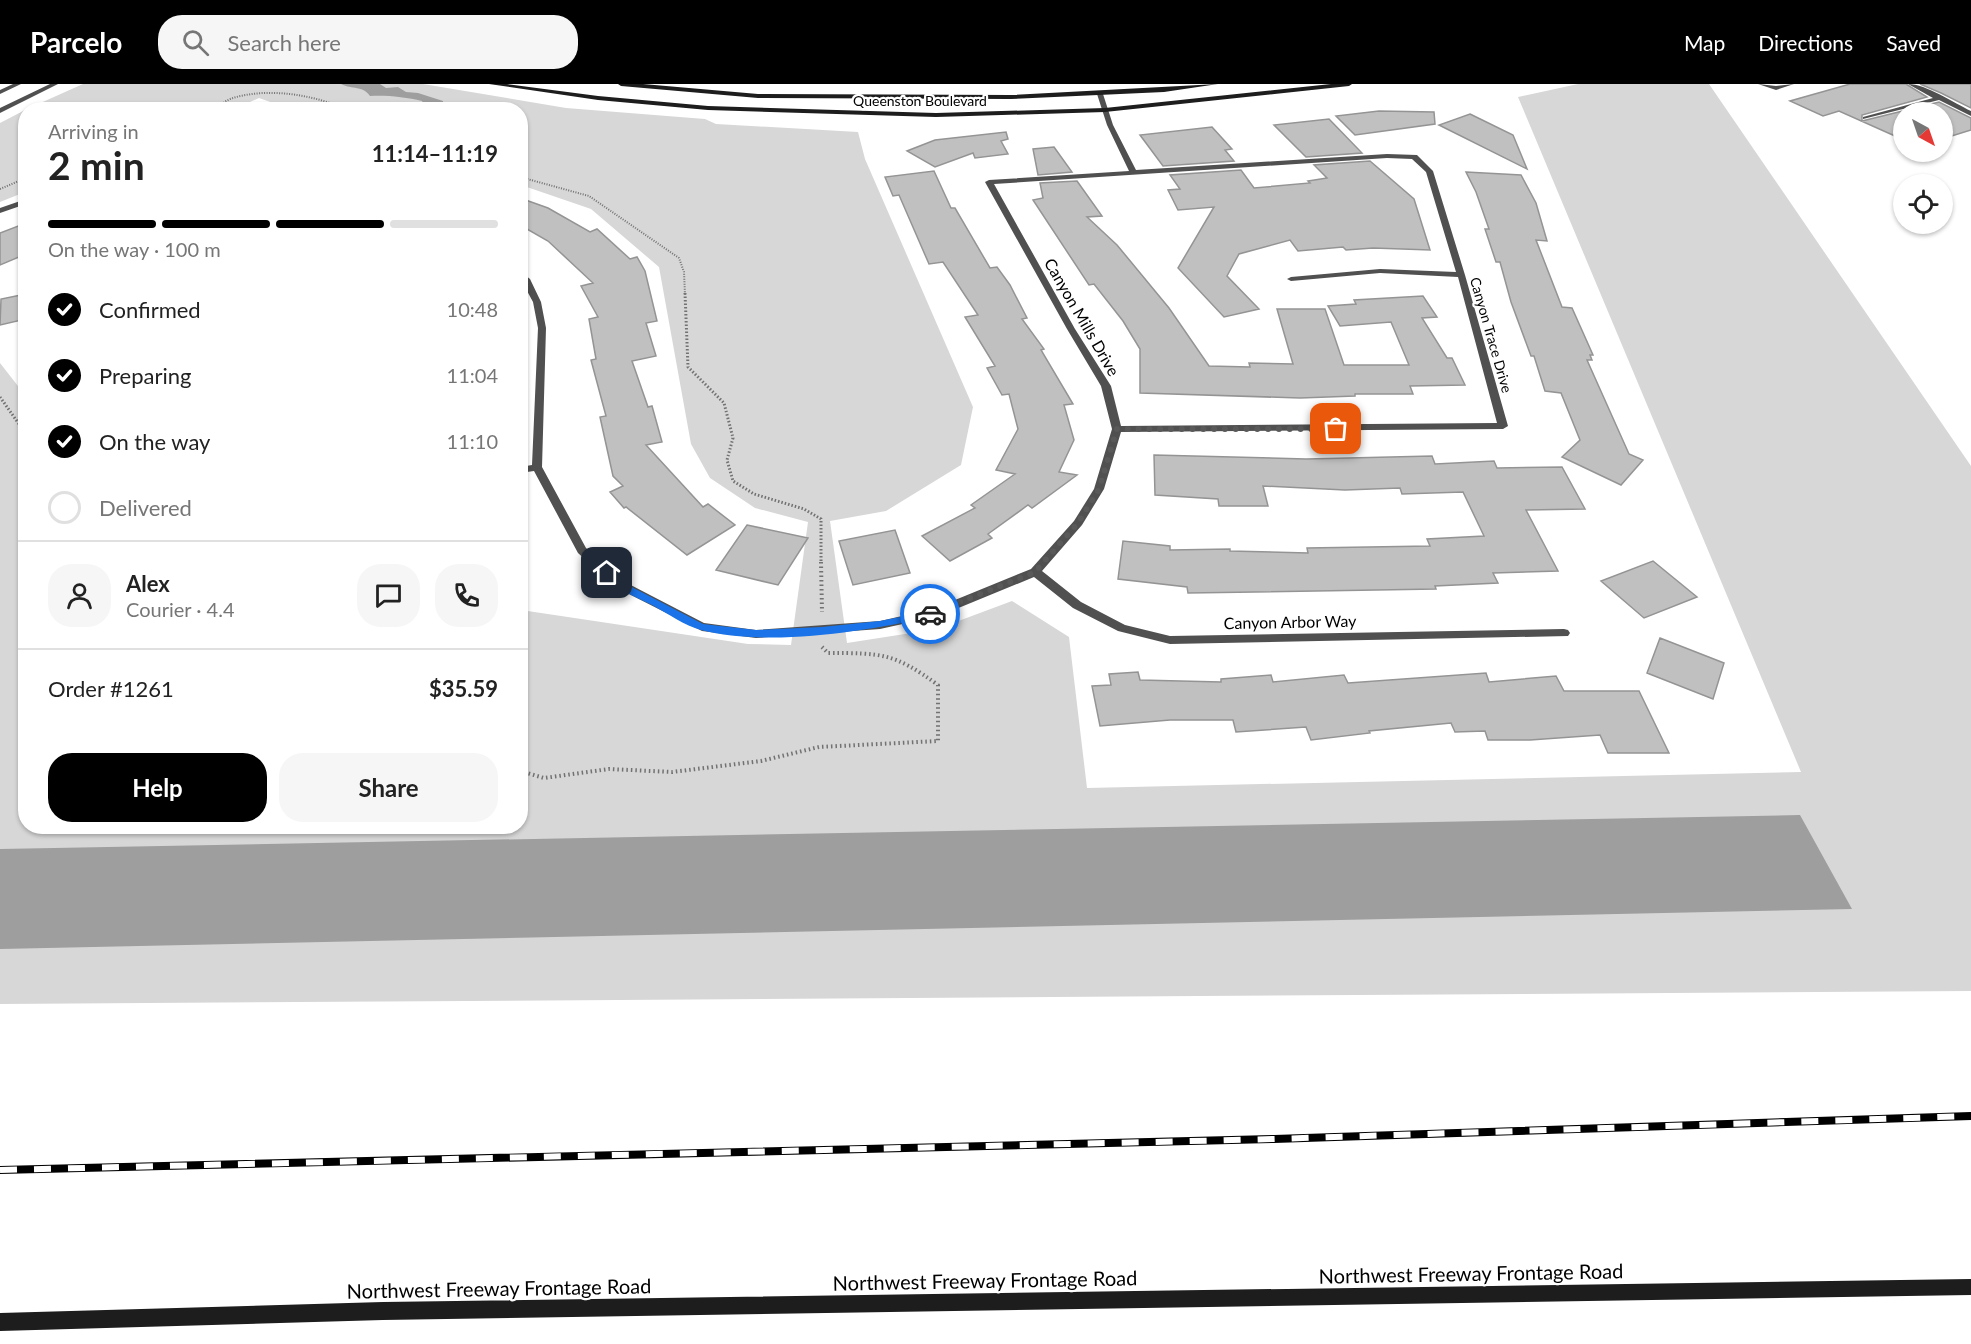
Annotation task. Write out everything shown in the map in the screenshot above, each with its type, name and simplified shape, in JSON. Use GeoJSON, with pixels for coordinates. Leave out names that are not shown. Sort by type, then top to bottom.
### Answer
{"type":"FeatureCollection","features":[{"type":"Feature","properties":{"kind":"main road","name":"Queenston Boulevard"},"geometry":{"type":"LineString","coordinates":[[492,84],[598,98],[754,111],[936,115],[1105,110],[1349,84]]}},
{"type":"Feature","properties":{"kind":"main road","name":"Queenston Boulevard"},"geometry":{"type":"LineString","coordinates":[[621,84],[758,96],[1011,97],[1100,94],[1215,84]]}},
{"type":"Feature","properties":{"kind":"main road"},"geometry":{"type":"LineString","coordinates":[[754,111],[758,96]]}},
{"type":"Feature","properties":{"kind":"main road","name":"Northwest Freeway Frontage Road"},"geometry":{"type":"LineString","coordinates":[[0,1322],[383,1311],[1971,1287]]}},
{"type":"Feature","properties":{"kind":"street"},"geometry":{"type":"LineString","coordinates":[[0,92],[18,84]]}},
{"type":"Feature","properties":{"kind":"street"},"geometry":{"type":"LineString","coordinates":[[18,102],[55,84]]}},
{"type":"Feature","properties":{"kind":"street"},"geometry":{"type":"LineString","coordinates":[[1761,84],[1776,88],[1791,84]]}},
{"type":"Feature","properties":{"kind":"street"},"geometry":{"type":"LineString","coordinates":[[1911,84],[1971,114]]}},
{"type":"Feature","properties":{"kind":"street"},"geometry":{"type":"LineString","coordinates":[[1100,94],[1110,125],[1133,172]]}},
{"type":"Feature","properties":{"kind":"street"},"geometry":{"type":"LineString","coordinates":[[1865,118],[1940,98]]}},
{"type":"Feature","properties":{"kind":"street"},"geometry":{"type":"LineString","coordinates":[[0,111],[18,102]]}},
{"type":"Feature","properties":{"kind":"street","name":"Canyon Trace Drive"},"geometry":{"type":"LineString","coordinates":[[1117,429],[1503,426],[1461,275],[1428,171],[1414,157],[1387,156],[1133,172]]}},
{"type":"Feature","properties":{"kind":"street","name":"Canyon Mills Drive"},"geometry":{"type":"LineString","coordinates":[[1117,429],[1106,386],[1071,329],[989,182],[1133,172]]}},
{"type":"Feature","properties":{"kind":"street"},"geometry":{"type":"LineString","coordinates":[[0,212],[18,204]]}},
{"type":"Feature","properties":{"kind":"street"},"geometry":{"type":"LineString","coordinates":[[1291,279],[1380,271],[1461,275]]}},
{"type":"Feature","properties":{"kind":"street"},"geometry":{"type":"LineString","coordinates":[[528,283],[537,302],[542,328],[537,467],[582,550],[619,584],[702,627],[756,634],[880,625],[934,613],[1035,572],[1078,523],[1099,489],[1117,429]]}},
{"type":"Feature","properties":{"kind":"street"},"geometry":{"type":"LineString","coordinates":[[528,469],[537,467]]}},
{"type":"Feature","properties":{"kind":"street","name":"Canyon Arbor Way"},"geometry":{"type":"LineString","coordinates":[[1035,572],[1077,605],[1122,628],[1170,640],[1564,633]]}},
{"type":"Feature","properties":{"kind":"path"},"geometry":{"type":"LineString","coordinates":[[226,102],[232,98],[265,93],[324,99],[331,102]]}},
{"type":"Feature","properties":{"kind":"path"},"geometry":{"type":"LineString","coordinates":[[528,179],[589,196],[679,258],[684,272],[688,367],[724,403],[733,438],[728,460],[733,481],[754,494],[804,509],[821,519],[822,647],[828,653],[877,653],[909,664],[938,685],[938,741],[819,747],[761,761],[672,772],[609,769],[544,778],[528,773]]}},
{"type":"Feature","properties":{"kind":"path"},"geometry":{"type":"LineString","coordinates":[[0,189],[18,181]]}},
{"type":"Feature","properties":{"kind":"path"},"geometry":{"type":"LineString","coordinates":[[0,397],[18,423]]}},
{"type":"Feature","properties":{"kind":"shaded area"},"geometry":{"type":"Polygon","coordinates":[[[83,84],[423,84],[566,108],[705,119],[716,124],[858,132],[865,159],[973,407],[961,465],[886,511],[830,521],[847,643],[937,629],[1012,601],[1069,637],[1087,788],[1801,772],[1518,97],[1578,84],[1709,84],[1971,466],[1971,991],[0,1004],[0,363],[18,386],[18,834],[528,834],[528,611],[748,644],[791,645],[808,522],[755,508],[710,478],[691,444],[659,267],[591,209],[528,187],[528,102],[270,102],[259,98],[250,102],[43,102],[83,84]]]}},
{"type":"Feature","properties":{"kind":"shaded area"},"geometry":{"type":"Polygon","coordinates":[[[341,84],[380,84],[386,88],[398,87],[406,92],[418,93],[443,102],[370,96],[360,89],[341,84]]]}},
{"type":"Feature","properties":{"kind":"shaded area"},"geometry":{"type":"Polygon","coordinates":[[[18,114],[18,195],[0,202],[0,123],[18,114]]]}},
{"type":"Feature","properties":{"kind":"shaded area"},"geometry":{"type":"Polygon","coordinates":[[[1800,815],[1852,909],[0,949],[0,849],[1800,815]]]}},
{"type":"Feature","properties":{"kind":"building"},"geometry":{"type":"Polygon","coordinates":[[[1850,84],[1906,84],[1927,97],[1909,102],[1893,102],[1893,106],[1862,115],[1862,121],[1893,113],[1893,135],[1839,111],[1823,116],[1790,101],[1850,84]]]}},
{"type":"Feature","properties":{"kind":"building"},"geometry":{"type":"Polygon","coordinates":[[[1920,84],[1971,84],[1971,108],[1941,93],[1920,84]]]}},
{"type":"Feature","properties":{"kind":"building"},"geometry":{"type":"Polygon","coordinates":[[[1953,109],[1971,118],[1971,130],[1953,136],[1953,109]]]}},
{"type":"Feature","properties":{"kind":"building"},"geometry":{"type":"Polygon","coordinates":[[[1379,111],[1434,112],[1435,124],[1355,135],[1336,116],[1379,111]]]}},
{"type":"Feature","properties":{"kind":"building"},"geometry":{"type":"Polygon","coordinates":[[[1470,114],[1513,135],[1527,169],[1439,125],[1470,114]]]}},
{"type":"Feature","properties":{"kind":"building"},"geometry":{"type":"Polygon","coordinates":[[[1329,119],[1362,153],[1306,157],[1274,125],[1329,119]]]}},
{"type":"Feature","properties":{"kind":"building"},"geometry":{"type":"Polygon","coordinates":[[[1212,127],[1232,149],[1225,150],[1234,161],[1163,166],[1140,135],[1212,127]]]}},
{"type":"Feature","properties":{"kind":"building"},"geometry":{"type":"Polygon","coordinates":[[[1006,132],[1008,139],[1001,141],[1008,154],[975,158],[973,153],[935,167],[907,151],[935,140],[1006,132]]]}},
{"type":"Feature","properties":{"kind":"building"},"geometry":{"type":"Polygon","coordinates":[[[1054,147],[1072,172],[1038,175],[1033,149],[1054,147]]]}},
{"type":"Feature","properties":{"kind":"building"},"geometry":{"type":"Polygon","coordinates":[[[1370,161],[1414,199],[1430,250],[1373,248],[1346,250],[1343,247],[1298,251],[1290,240],[1239,254],[1227,276],[1259,309],[1224,317],[1178,268],[1214,207],[1178,210],[1168,190],[1180,189],[1170,175],[1241,170],[1254,188],[1310,183],[1308,181],[1327,178],[1314,165],[1370,161]]]}},
{"type":"Feature","properties":{"kind":"building"},"geometry":{"type":"Polygon","coordinates":[[[934,171],[951,208],[955,208],[990,268],[997,267],[1010,285],[1027,318],[1022,319],[1044,349],[1041,350],[1073,404],[1064,405],[1074,440],[1059,472],[1077,475],[1032,508],[1028,505],[988,534],[992,538],[950,561],[922,536],[975,508],[971,505],[1015,474],[996,470],[1018,429],[1009,394],[1002,395],[987,368],[995,366],[965,317],[978,315],[943,262],[929,264],[899,195],[893,196],[885,177],[934,171]]]}},
{"type":"Feature","properties":{"kind":"building"},"geometry":{"type":"Polygon","coordinates":[[[1466,172],[1521,175],[1536,203],[1547,241],[1536,240],[1562,307],[1572,308],[1593,355],[1590,355],[1592,360],[1587,360],[1629,454],[1643,460],[1621,485],[1562,457],[1580,440],[1561,393],[1545,391],[1534,356],[1531,356],[1511,302],[1500,262],[1496,262],[1485,229],[1489,229],[1476,192],[1466,172]]]}},
{"type":"Feature","properties":{"kind":"building"},"geometry":{"type":"Polygon","coordinates":[[[1077,181],[1102,216],[1087,217],[1117,245],[1169,308],[1209,366],[1250,367],[1249,363],[1293,364],[1277,309],[1325,309],[1344,365],[1409,365],[1391,322],[1340,326],[1328,306],[1356,304],[1354,300],[1423,296],[1437,317],[1422,318],[1447,358],[1452,358],[1465,385],[1410,386],[1413,394],[1355,394],[1355,396],[1300,398],[1140,393],[1140,349],[1123,321],[1094,284],[1089,285],[1033,200],[1043,198],[1040,183],[1077,181]]]}},
{"type":"Feature","properties":{"kind":"building"},"geometry":{"type":"Polygon","coordinates":[[[528,201],[548,208],[590,232],[597,229],[630,259],[637,257],[645,271],[657,321],[646,323],[656,356],[632,361],[648,407],[652,406],[662,442],[646,445],[703,507],[708,504],[735,525],[687,555],[626,507],[624,508],[610,492],[623,486],[613,476],[600,417],[606,416],[591,360],[596,359],[589,319],[598,317],[581,286],[593,283],[548,241],[528,230],[528,201]]]}},
{"type":"Feature","properties":{"kind":"building"},"geometry":{"type":"Polygon","coordinates":[[[18,226],[18,257],[0,265],[0,233],[18,226]]]}},
{"type":"Feature","properties":{"kind":"building"},"geometry":{"type":"Polygon","coordinates":[[[18,296],[18,321],[0,325],[1,299],[18,296]]]}},
{"type":"Feature","properties":{"kind":"building"},"geometry":{"type":"Polygon","coordinates":[[[1154,455],[1306,459],[1432,456],[1435,464],[1494,461],[1497,468],[1562,467],[1585,509],[1526,510],[1558,571],[1493,573],[1498,583],[1435,586],[1436,589],[1188,593],[1187,587],[1118,579],[1123,541],[1170,546],[1170,550],[1230,549],[1230,551],[1308,553],[1307,548],[1430,546],[1427,539],[1484,536],[1463,492],[1402,494],[1400,488],[1345,490],[1263,486],[1268,506],[1219,506],[1218,499],[1155,495],[1154,455]]]}},
{"type":"Feature","properties":{"kind":"building"},"geometry":{"type":"Polygon","coordinates":[[[747,525],[808,538],[778,585],[716,570],[747,525]]]}},
{"type":"Feature","properties":{"kind":"building"},"geometry":{"type":"Polygon","coordinates":[[[895,530],[910,573],[853,585],[839,541],[895,530]]]}},
{"type":"Feature","properties":{"kind":"building"},"geometry":{"type":"Polygon","coordinates":[[[1653,561],[1697,597],[1644,618],[1601,581],[1653,561]]]}},
{"type":"Feature","properties":{"kind":"building"},"geometry":{"type":"Polygon","coordinates":[[[1660,638],[1724,663],[1713,699],[1647,673],[1660,638]]]}},
{"type":"Feature","properties":{"kind":"building"},"geometry":{"type":"Polygon","coordinates":[[[1138,672],[1140,680],[1221,682],[1221,679],[1271,675],[1273,682],[1344,675],[1348,683],[1486,673],[1489,682],[1556,676],[1564,691],[1639,691],[1669,753],[1608,753],[1600,735],[1530,740],[1488,740],[1485,731],[1455,732],[1451,723],[1369,731],[1370,733],[1311,740],[1306,727],[1236,732],[1233,720],[1170,720],[1100,726],[1092,686],[1111,685],[1109,674],[1138,672]]]}},
{"type":"Feature","properties":{"kind":"railway"},"geometry":{"type":"LineString","coordinates":[[0,1170],[1274,1139],[1971,1116]]}},
{"type":"Feature","properties":{"kind":"way so far"},"geometry":{"type":"LineString","coordinates":[[930,614],[1035,572],[1078,523],[1099,489],[1117,429],[1336,429]]}},
{"type":"Feature","properties":{"kind":"route"},"geometry":{"type":"LineString","coordinates":[[607,573],[619,584],[702,627],[756,634],[880,625],[930,614]]}}]}
